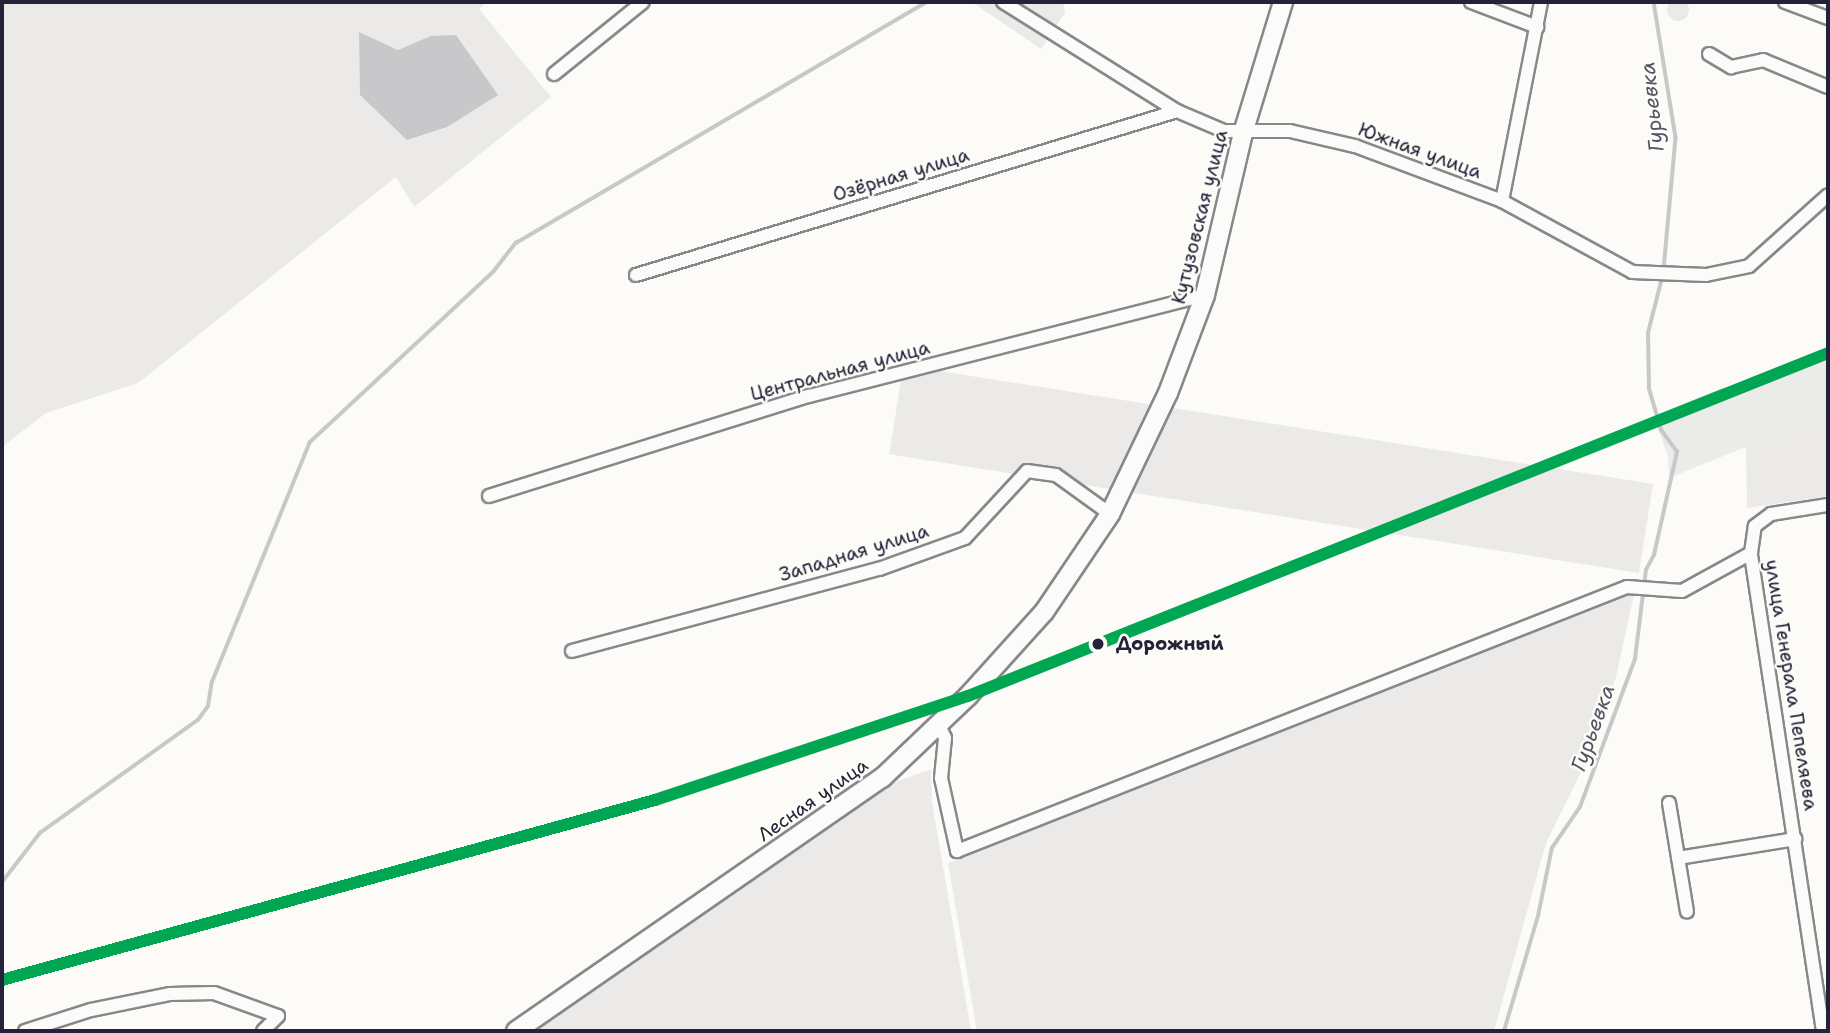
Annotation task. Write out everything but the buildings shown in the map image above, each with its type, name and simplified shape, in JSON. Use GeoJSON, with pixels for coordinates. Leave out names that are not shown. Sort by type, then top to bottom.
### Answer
{"type":"FeatureCollection","features":[{"type":"Feature","properties":{"kind":"street"},"geometry":{"type":"LineString","coordinates":[[554,74],[643,2]]}},
{"type":"Feature","properties":{"kind":"street","name":"Южная улица"},"geometry":{"type":"LineString","coordinates":[[1003,2],[1177,111],[1224,131],[1290,131],[1355,146],[1502,201],[1632,272],[1706,275],[1748,266],[1828,195]]}},
{"type":"Feature","properties":{"kind":"street","name":"Кутузовская улица"},"geometry":{"type":"LineString","coordinates":[[1086,548],[1110,514],[1168,393],[1205,295],[1243,133],[1283,2]]}},
{"type":"Feature","properties":{"kind":"street"},"geometry":{"type":"LineString","coordinates":[[1471,2],[1537,27]]}},
{"type":"Feature","properties":{"kind":"street"},"geometry":{"type":"LineString","coordinates":[[1502,201],[1541,2]]}},
{"type":"Feature","properties":{"kind":"street"},"geometry":{"type":"LineString","coordinates":[[1784,2],[1828,18]]}},
{"type":"Feature","properties":{"kind":"street"},"geometry":{"type":"LineString","coordinates":[[1709,54],[1731,67],[1763,61],[1828,87]]}},
{"type":"Feature","properties":{"kind":"street","name":"Озёрная улица"},"geometry":{"type":"LineString","coordinates":[[636,275],[1177,111]]}},
{"type":"Feature","properties":{"kind":"street","name":"Центральная улица"},"geometry":{"type":"LineString","coordinates":[[489,496],[809,396],[1205,295]]}},
{"type":"Feature","properties":{"kind":"street","name":"Западная улица"},"geometry":{"type":"LineString","coordinates":[[572,651],[878,569],[965,538],[1027,471],[1056,475],[1110,514]]}},
{"type":"Feature","properties":{"kind":"street"},"geometry":{"type":"LineString","coordinates":[[939,725],[945,738],[941,778],[957,851],[1627,587],[1682,591],[1751,553],[1755,526],[1771,514],[1828,505]]}},
{"type":"Feature","properties":{"kind":"street","name":"Лесная улица"},"geometry":{"type":"LineString","coordinates":[[516,1031],[882,778],[939,725],[1044,612],[1086,548]]}},
{"type":"Feature","properties":{"kind":"street","name":"улица Генерала Пепеляева"},"geometry":{"type":"LineString","coordinates":[[1751,553],[1823,1031]]}},
{"type":"Feature","properties":{"kind":"street"},"geometry":{"type":"LineString","coordinates":[[1669,803],[1686,912]]}},
{"type":"Feature","properties":{"kind":"street"},"geometry":{"type":"LineString","coordinates":[[1678,858],[1795,839]]}},
{"type":"Feature","properties":{"kind":"street"},"geometry":{"type":"LineString","coordinates":[[25,1031],[91,1010],[170,994],[214,993],[278,1016],[263,1031]]}},
{"type":"Feature","properties":{"kind":"shaded area"},"geometry":{"type":"Polygon","coordinates":[[[1678,-1],[1686,2],[1689,10],[1686,18],[1678,21],[1670,18],[1667,10],[1670,2],[1678,-1]]]}},
{"type":"Feature","properties":{"kind":"shaded area"},"geometry":{"type":"Polygon","coordinates":[[[2,2],[487,2],[479,9],[551,97],[414,207],[396,177],[138,383],[46,413],[2,447],[2,2]]]}},
{"type":"Feature","properties":{"kind":"shaded area"},"geometry":{"type":"Polygon","coordinates":[[[972,2],[1063,2],[1065,13],[1041,49],[972,2]]]}},
{"type":"Feature","properties":{"kind":"shaded area"},"geometry":{"type":"Polygon","coordinates":[[[359,32],[398,50],[431,36],[456,35],[498,95],[447,127],[407,140],[360,95],[359,32]]]}},
{"type":"Feature","properties":{"kind":"shaded area"},"geometry":{"type":"Polygon","coordinates":[[[1828,352],[1828,414],[1669,478],[1668,456],[1654,418],[1828,352]]]}},
{"type":"Feature","properties":{"kind":"shaded area"},"geometry":{"type":"Polygon","coordinates":[[[903,365],[1653,484],[1639,573],[889,454],[903,365]]]}},
{"type":"Feature","properties":{"kind":"shaded area"},"geometry":{"type":"Polygon","coordinates":[[[1828,414],[1828,496],[1747,508],[1746,447],[1828,414]]]}},
{"type":"Feature","properties":{"kind":"shaded area"},"geometry":{"type":"Polygon","coordinates":[[[1635,590],[1616,677],[1593,748],[1546,843],[1494,1031],[977,1031],[948,863],[1635,590]]]}},
{"type":"Feature","properties":{"kind":"shaded area"},"geometry":{"type":"Polygon","coordinates":[[[931,769],[932,802],[971,1031],[532,1031],[592,979],[871,791],[931,769]]]}},
{"type":"Feature","properties":{"kind":"waterway"},"geometry":{"type":"LineString","coordinates":[[2,882],[40,833],[198,720],[208,706],[212,682],[310,442],[493,272],[516,243],[927,2]]}},
{"type":"Feature","properties":{"kind":"waterway","name":"Гурьевка"},"geometry":{"type":"LineString","coordinates":[[1654,2],[1676,138],[1664,270]]}},
{"type":"Feature","properties":{"kind":"waterway","name":"Гурьевка"},"geometry":{"type":"LineString","coordinates":[[1504,1031],[1538,916],[1552,848],[1580,807],[1635,659],[1646,570],[1654,555],[1677,452],[1661,430],[1649,389],[1648,333],[1662,278]]}},
{"type":"Feature","properties":{"kind":"transit line"},"geometry":{"type":"LineString","coordinates":[[2,980],[655,800],[968,696],[1828,353]]}},
{"type":"Feature","properties":{"kind":"place","name":"Дорожный"},"geometry":{"type":"Point","coordinates":[1098,644]}}]}
